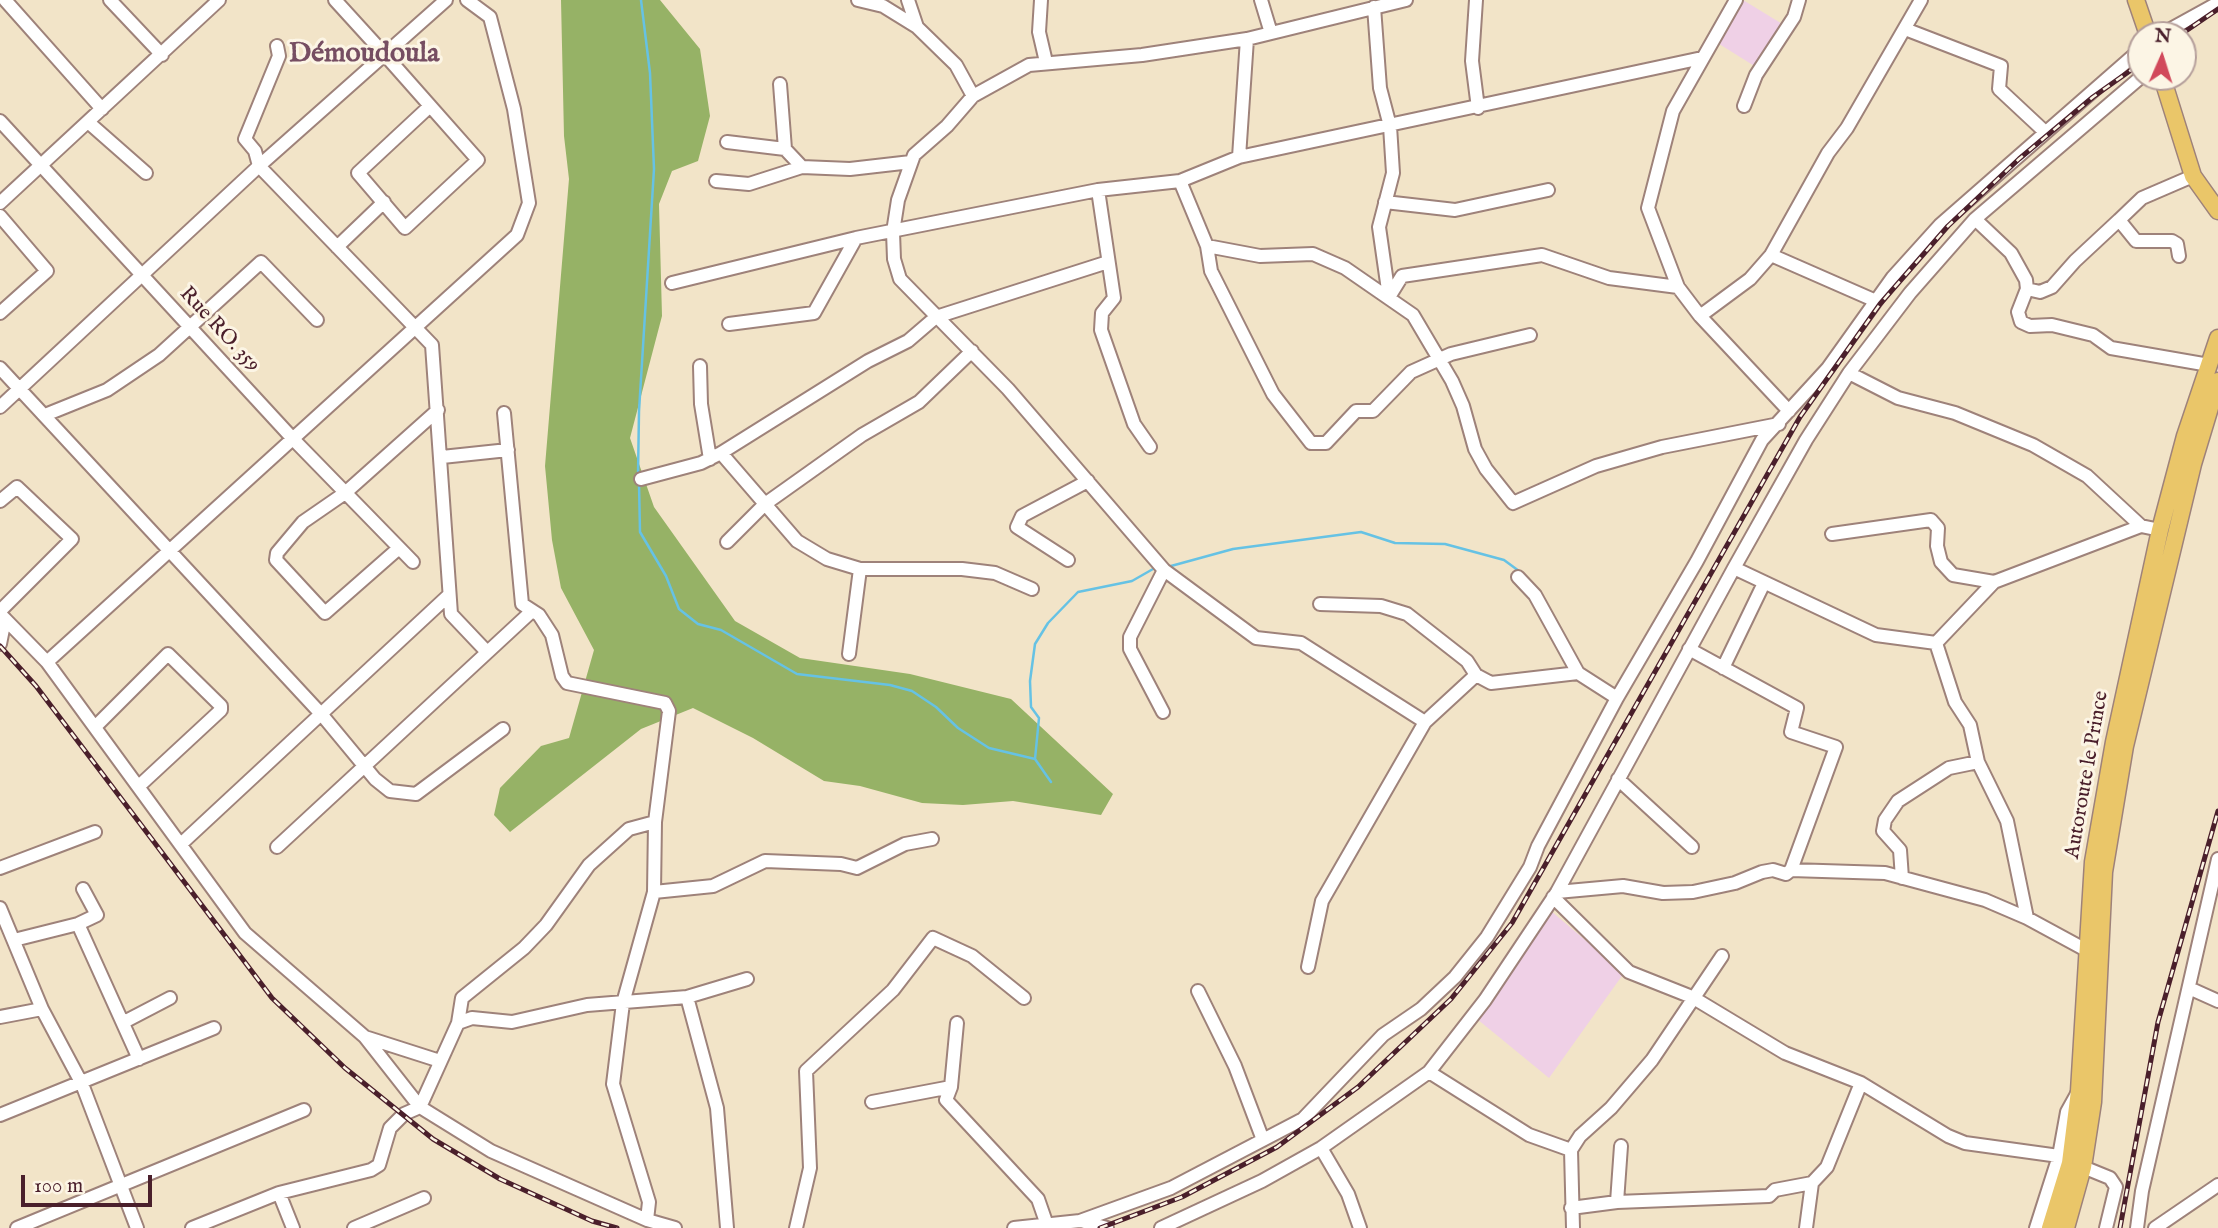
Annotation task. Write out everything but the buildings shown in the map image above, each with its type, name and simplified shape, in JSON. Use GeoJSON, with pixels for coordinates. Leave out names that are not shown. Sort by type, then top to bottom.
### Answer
{"type":"FeatureCollection","features":[{"type":"Feature","properties":{"kind":"main road"},"geometry":{"type":"LineString","coordinates":[[2136,0],[2143,21]]}},
{"type":"Feature","properties":{"kind":"main road"},"geometry":{"type":"LineString","coordinates":[[2166,91],[2193,176],[2218,211]]}},
{"type":"Feature","properties":{"kind":"main road","name":"Autoroute le Prince"},"geometry":{"type":"LineString","coordinates":[[2050,1228],[2070,1163],[2079,1091],[2093,862],[2114,742],[2160,530],[2185,436],[2218,338]]}},
{"type":"Feature","properties":{"kind":"main road","name":"Autoroute le Prince"},"geometry":{"type":"LineString","coordinates":[[2066,1228],[2083,1167],[2093,1102],[2104,872],[2125,746],[2193,464],[2218,381]]}},
{"type":"Feature","properties":{"kind":"street"},"geometry":{"type":"LineString","coordinates":[[5,0],[102,109]]}},
{"type":"Feature","properties":{"kind":"street"},"geometry":{"type":"LineString","coordinates":[[110,0],[162,55]]}},
{"type":"Feature","properties":{"kind":"street"},"geometry":{"type":"LineString","coordinates":[[0,203],[219,0]]}},
{"type":"Feature","properties":{"kind":"street"},"geometry":{"type":"LineString","coordinates":[[0,407],[259,166],[446,0]]}},
{"type":"Feature","properties":{"kind":"street"},"geometry":{"type":"LineString","coordinates":[[47,662],[517,235],[529,203],[514,109],[489,17],[467,0]]}},
{"type":"Feature","properties":{"kind":"street"},"geometry":{"type":"LineString","coordinates":[[858,0],[883,6],[918,27],[956,65],[973,96]]}},
{"type":"Feature","properties":{"kind":"street"},"geometry":{"type":"LineString","coordinates":[[908,0],[918,27]]}},
{"type":"Feature","properties":{"kind":"street"},"geometry":{"type":"LineString","coordinates":[[1041,0],[1039,32],[1046,62]]}},
{"type":"Feature","properties":{"kind":"street"},"geometry":{"type":"LineString","coordinates":[[1261,0],[1271,33]]}},
{"type":"Feature","properties":{"kind":"street"},"geometry":{"type":"LineString","coordinates":[[1405,0],[1247,38],[1142,55],[1029,65],[973,96],[947,126],[914,155],[898,200],[893,232],[894,259],[901,279],[972,351],[1164,570],[1256,638],[1301,643],[1424,722]]}},
{"type":"Feature","properties":{"kind":"street"},"geometry":{"type":"LineString","coordinates":[[1476,0],[1472,61],[1478,108]]}},
{"type":"Feature","properties":{"kind":"street"},"geometry":{"type":"LineString","coordinates":[[1736,0],[1673,111],[1648,208],[1678,287],[1700,316],[1789,411]]}},
{"type":"Feature","properties":{"kind":"street"},"geometry":{"type":"LineString","coordinates":[[1744,106],[1756,75],[1794,17],[1800,0]]}},
{"type":"Feature","properties":{"kind":"street"},"geometry":{"type":"LineString","coordinates":[[1700,316],[1750,279],[1771,255],[1828,153],[1847,128],[1921,0]]}},
{"type":"Feature","properties":{"kind":"street"},"geometry":{"type":"LineString","coordinates":[[337,1],[478,160],[478,164],[408,228],[403,227],[358,172],[430,106]]}},
{"type":"Feature","properties":{"kind":"street"},"geometry":{"type":"LineString","coordinates":[[2185,21],[2218,3]]}},
{"type":"Feature","properties":{"kind":"street"},"geometry":{"type":"LineString","coordinates":[[1374,7],[1380,88],[1390,126],[1393,173],[1379,227],[1389,297]]}},
{"type":"Feature","properties":{"kind":"street"},"geometry":{"type":"LineString","coordinates":[[1905,29],[2001,66],[1999,89],[2044,131]]}},
{"type":"Feature","properties":{"kind":"street"},"geometry":{"type":"LineString","coordinates":[[1239,157],[1247,38]]}},
{"type":"Feature","properties":{"kind":"street"},"geometry":{"type":"LineString","coordinates":[[277,46],[279,56],[245,133],[259,166],[432,345],[452,614],[487,652]]}},
{"type":"Feature","properties":{"kind":"street"},"geometry":{"type":"LineString","coordinates":[[672,283],[856,237],[893,232],[1098,190],[1180,181],[1239,157],[1702,58]]}},
{"type":"Feature","properties":{"kind":"street"},"geometry":{"type":"LineString","coordinates":[[1014,1228],[1080,1221],[1171,1188],[1303,1119],[1383,1035],[1421,1009],[1471,958],[1531,867],[1538,846],[1617,698],[1697,561],[1762,440],[1780,424],[1828,368],[1875,301],[1940,225],[2127,60]]}},
{"type":"Feature","properties":{"kind":"street"},"geometry":{"type":"LineString","coordinates":[[780,84],[785,149],[802,167]]}},
{"type":"Feature","properties":{"kind":"street"},"geometry":{"type":"LineString","coordinates":[[1161,1228],[1262,1181],[1321,1148],[1429,1072],[1485,1000],[1555,894],[1806,440],[1849,373],[1910,293],[1975,219],[2127,89]]}},
{"type":"Feature","properties":{"kind":"street","name":"Rue RO. 359"},"geometry":{"type":"LineString","coordinates":[[0,121],[294,440],[413,562]]}},
{"type":"Feature","properties":{"kind":"street"},"geometry":{"type":"LineString","coordinates":[[88,122],[146,173]]}},
{"type":"Feature","properties":{"kind":"street"},"geometry":{"type":"LineString","coordinates":[[727,142],[785,149]]}},
{"type":"Feature","properties":{"kind":"street"},"geometry":{"type":"LineString","coordinates":[[716,181],[749,184],[802,167],[850,170],[911,162]]}},
{"type":"Feature","properties":{"kind":"street"},"geometry":{"type":"LineString","coordinates":[[2027,289],[2040,292],[2052,287],[2075,261],[2142,198],[2193,176]]}},
{"type":"Feature","properties":{"kind":"street"},"geometry":{"type":"LineString","coordinates":[[1180,181],[1207,246],[1211,271],[1273,394],[1311,443],[1326,443],[1356,411],[1373,411],[1410,372],[1451,354],[1530,335]]}},
{"type":"Feature","properties":{"kind":"street"},"geometry":{"type":"LineString","coordinates":[[1098,190],[1114,298],[1102,313],[1101,330],[1134,424],[1150,447]]}},
{"type":"Feature","properties":{"kind":"street"},"geometry":{"type":"LineString","coordinates":[[1385,202],[1455,210],[1548,190]]}},
{"type":"Feature","properties":{"kind":"street"},"geometry":{"type":"LineString","coordinates":[[337,247],[384,202]]}},
{"type":"Feature","properties":{"kind":"street"},"geometry":{"type":"LineString","coordinates":[[0,216],[47,271],[0,313]]}},
{"type":"Feature","properties":{"kind":"street"},"geometry":{"type":"LineString","coordinates":[[1975,219],[2011,253],[2026,280],[2027,289],[2018,312],[2021,322],[2030,326],[2052,325],[2093,335],[2111,348],[2209,365]]}},
{"type":"Feature","properties":{"kind":"street"},"geometry":{"type":"LineString","coordinates":[[2119,220],[2136,241],[2172,241],[2177,244],[2179,256]]}},
{"type":"Feature","properties":{"kind":"street"},"geometry":{"type":"LineString","coordinates":[[729,324],[814,313],[856,237]]}},
{"type":"Feature","properties":{"kind":"street"},"geometry":{"type":"LineString","coordinates":[[1207,246],[1260,256],[1313,254],[1345,268],[1413,315],[1441,360],[1463,406],[1475,449],[1486,469],[1513,503],[1596,466],[1662,447],[1780,424]]}},
{"type":"Feature","properties":{"kind":"street"},"geometry":{"type":"LineString","coordinates":[[1389,297],[1402,276],[1542,255],[1609,278],[1678,287]]}},
{"type":"Feature","properties":{"kind":"street"},"geometry":{"type":"LineString","coordinates":[[1771,255],[1875,301]]}},
{"type":"Feature","properties":{"kind":"street"},"geometry":{"type":"LineString","coordinates":[[46,415],[107,390],[159,355],[261,262],[317,320]]}},
{"type":"Feature","properties":{"kind":"street"},"geometry":{"type":"LineString","coordinates":[[641,479],[715,456],[868,361],[908,341],[936,317],[1108,262]]}},
{"type":"Feature","properties":{"kind":"street"},"geometry":{"type":"LineString","coordinates":[[727,542],[765,505],[862,435],[919,402],[972,351]]}},
{"type":"Feature","properties":{"kind":"street"},"geometry":{"type":"LineString","coordinates":[[700,366],[701,404],[715,456],[797,541],[827,559],[860,569],[984,571],[1032,589]]}},
{"type":"Feature","properties":{"kind":"street"},"geometry":{"type":"LineString","coordinates":[[0,368],[322,715],[375,779],[390,791],[416,794],[503,729]]}},
{"type":"Feature","properties":{"kind":"street"},"geometry":{"type":"LineString","coordinates":[[1849,373],[1898,398],[1955,413],[2033,445],[2087,476],[2141,526],[2160,530]]}},
{"type":"Feature","properties":{"kind":"street"},"geometry":{"type":"LineString","coordinates":[[399,548],[325,613],[277,564],[276,556],[303,522],[345,493],[438,410]]}},
{"type":"Feature","properties":{"kind":"street"},"geometry":{"type":"LineString","coordinates":[[504,413],[522,604],[539,615],[552,635],[562,676],[567,683],[665,703],[669,711],[655,822],[654,892],[622,1003],[613,1084],[649,1202],[647,1220]]}},
{"type":"Feature","properties":{"kind":"street"},"geometry":{"type":"LineString","coordinates":[[442,457],[508,450]]}},
{"type":"Feature","properties":{"kind":"street"},"geometry":{"type":"LineString","coordinates":[[1068,560],[1017,527],[1022,516],[1087,481]]}},
{"type":"Feature","properties":{"kind":"street"},"geometry":{"type":"LineString","coordinates":[[0,501],[17,487],[72,539],[2,615],[0,644]]}},
{"type":"Feature","properties":{"kind":"street"},"geometry":{"type":"LineString","coordinates":[[1832,534],[1931,520],[1938,528],[1937,546],[1941,562],[1953,575],[1994,582]]}},
{"type":"Feature","properties":{"kind":"street"},"geometry":{"type":"LineString","coordinates":[[1936,643],[1994,582],[2141,526]]}},
{"type":"Feature","properties":{"kind":"street"},"geometry":{"type":"LineString","coordinates":[[1734,568],[1876,635],[1936,643]]}},
{"type":"Feature","properties":{"kind":"street"},"geometry":{"type":"LineString","coordinates":[[849,654],[860,569]]}},
{"type":"Feature","properties":{"kind":"street"},"geometry":{"type":"LineString","coordinates":[[1163,712],[1130,649],[1130,637],[1164,570]]}},
{"type":"Feature","properties":{"kind":"street"},"geometry":{"type":"LineString","coordinates":[[1518,577],[1535,595],[1578,673],[1617,698]]}},
{"type":"Feature","properties":{"kind":"street"},"geometry":{"type":"LineString","coordinates":[[1723,668],[1764,583]]}},
{"type":"Feature","properties":{"kind":"street"},"geometry":{"type":"LineString","coordinates":[[181,844],[449,595]]}},
{"type":"Feature","properties":{"kind":"street"},"geometry":{"type":"LineString","coordinates":[[1320,604],[1381,606],[1407,614],[1468,661],[1476,675],[1491,683],[1578,673]]}},
{"type":"Feature","properties":{"kind":"street"},"geometry":{"type":"LineString","coordinates":[[277,847],[532,611]]}},
{"type":"Feature","properties":{"kind":"street"},"geometry":{"type":"LineString","coordinates":[[2,615],[47,662],[245,933],[365,1037],[420,1107],[491,1151],[647,1220],[675,1228]]}},
{"type":"Feature","properties":{"kind":"street"},"geometry":{"type":"LineString","coordinates":[[1936,643],[1955,702],[1970,725],[1978,762],[2007,821],[2027,918]]}},
{"type":"Feature","properties":{"kind":"street"},"geometry":{"type":"LineString","coordinates":[[1555,894],[1623,886],[1664,893],[1693,892],[1735,883],[1762,872],[1773,870],[1786,874],[1791,870],[1836,747],[1791,732],[1797,708],[1689,649]]}},
{"type":"Feature","properties":{"kind":"street"},"geometry":{"type":"LineString","coordinates":[[95,727],[168,654],[221,706],[221,710],[139,786]]}},
{"type":"Feature","properties":{"kind":"street"},"geometry":{"type":"LineString","coordinates":[[1308,967],[1322,901],[1424,722],[1476,675]]}},
{"type":"Feature","properties":{"kind":"street"},"geometry":{"type":"LineString","coordinates":[[1902,877],[1900,849],[1883,831],[1892,810],[1898,801],[1949,768],[1978,762]]}},
{"type":"Feature","properties":{"kind":"street"},"geometry":{"type":"LineString","coordinates":[[1618,779],[1692,847]]}},
{"type":"Feature","properties":{"kind":"street"},"geometry":{"type":"LineString","coordinates":[[192,1228],[279,1193],[371,1170],[384,1158],[390,1128],[404,1114],[420,1107],[458,1023],[462,998],[524,948],[546,925],[589,865],[629,829],[655,822]]}},
{"type":"Feature","properties":{"kind":"street"},"geometry":{"type":"LineString","coordinates":[[0,868],[95,832]]}},
{"type":"Feature","properties":{"kind":"street"},"geometry":{"type":"LineString","coordinates":[[654,892],[713,886],[765,861],[841,864],[857,868],[905,844],[932,839]]}},
{"type":"Feature","properties":{"kind":"street"},"geometry":{"type":"LineString","coordinates":[[2137,1228],[2142,1191],[2217,863]]}},
{"type":"Feature","properties":{"kind":"street"},"geometry":{"type":"LineString","coordinates":[[1791,870],[1885,873],[1902,877],[1985,900],[2027,918],[2086,950]]}},
{"type":"Feature","properties":{"kind":"street"},"geometry":{"type":"LineString","coordinates":[[14,940],[78,924],[97,915],[83,889]]}},
{"type":"Feature","properties":{"kind":"street"},"geometry":{"type":"LineString","coordinates":[[1555,894],[1629,972],[1692,997],[1785,1053],[1861,1083],[1948,1136],[1965,1143],[2059,1156]]}},
{"type":"Feature","properties":{"kind":"street"},"geometry":{"type":"LineString","coordinates":[[0,908],[42,1009],[82,1084],[137,1228]]}},
{"type":"Feature","properties":{"kind":"street"},"geometry":{"type":"LineString","coordinates":[[78,924],[139,1059]]}},
{"type":"Feature","properties":{"kind":"street"},"geometry":{"type":"LineString","coordinates":[[796,1228],[810,1168],[806,1071],[893,990],[933,938],[972,956],[1024,998]]}},
{"type":"Feature","properties":{"kind":"street"},"geometry":{"type":"LineString","coordinates":[[1573,1228],[1571,1150],[1580,1136],[1611,1108],[1652,1060],[1692,997],[1723,956]]}},
{"type":"Feature","properties":{"kind":"street"},"geometry":{"type":"LineString","coordinates":[[458,1023],[472,1018],[512,1022],[587,1005],[687,998],[747,979]]}},
{"type":"Feature","properties":{"kind":"street"},"geometry":{"type":"LineString","coordinates":[[2189,988],[2218,1001]]}},
{"type":"Feature","properties":{"kind":"street"},"geometry":{"type":"LineString","coordinates":[[1198,990],[1235,1066],[1264,1140]]}},
{"type":"Feature","properties":{"kind":"street"},"geometry":{"type":"LineString","coordinates":[[124,1022],[170,998]]}},
{"type":"Feature","properties":{"kind":"street"},"geometry":{"type":"LineString","coordinates":[[687,998],[717,1108],[727,1228]]}},
{"type":"Feature","properties":{"kind":"street"},"geometry":{"type":"LineString","coordinates":[[0,1017],[42,1009]]}},
{"type":"Feature","properties":{"kind":"street"},"geometry":{"type":"LineString","coordinates":[[957,1023],[951,1087],[946,1100],[1038,1199],[1047,1225]]}},
{"type":"Feature","properties":{"kind":"street"},"geometry":{"type":"LineString","coordinates":[[0,1115],[82,1084],[214,1028]]}},
{"type":"Feature","properties":{"kind":"street"},"geometry":{"type":"LineString","coordinates":[[365,1037],[440,1061]]}},
{"type":"Feature","properties":{"kind":"street"},"geometry":{"type":"LineString","coordinates":[[1429,1072],[1529,1135],[1571,1150]]}},
{"type":"Feature","properties":{"kind":"street"},"geometry":{"type":"LineString","coordinates":[[1806,1228],[1812,1183],[1827,1167],[1861,1083]]}},
{"type":"Feature","properties":{"kind":"street"},"geometry":{"type":"LineString","coordinates":[[872,1102],[951,1087]]}},
{"type":"Feature","properties":{"kind":"street"},"geometry":{"type":"LineString","coordinates":[[2036,1228],[2059,1156],[2067,1112],[2079,1091]]}},
{"type":"Feature","properties":{"kind":"street"},"geometry":{"type":"LineString","coordinates":[[17,1228],[304,1110]]}},
{"type":"Feature","properties":{"kind":"street"},"geometry":{"type":"LineString","coordinates":[[1617,1202],[1621,1146]]}},
{"type":"Feature","properties":{"kind":"street"},"geometry":{"type":"LineString","coordinates":[[1321,1148],[1348,1194],[1360,1228]]}},
{"type":"Feature","properties":{"kind":"street"},"geometry":{"type":"LineString","coordinates":[[2083,1167],[2109,1178],[2116,1187],[2106,1228]]}},
{"type":"Feature","properties":{"kind":"street"},"geometry":{"type":"LineString","coordinates":[[1572,1208],[1617,1202],[1769,1196],[1775,1190],[1812,1183]]}},
{"type":"Feature","properties":{"kind":"street"},"geometry":{"type":"LineString","coordinates":[[2155,1228],[2215,1191]]}},
{"type":"Feature","properties":{"kind":"street"},"geometry":{"type":"LineString","coordinates":[[279,1193],[293,1228]]}},
{"type":"Feature","properties":{"kind":"street"},"geometry":{"type":"LineString","coordinates":[[354,1228],[424,1198]]}},
{"type":"Feature","properties":{"kind":"street"},"geometry":{"type":"LineString","coordinates":[[1080,1221],[1107,1228]]}},
{"type":"Feature","properties":{"kind":"shaded area"},"geometry":{"type":"Polygon","coordinates":[[[1743,0],[1784,25],[1756,67],[1716,42],[1743,0]]]}},
{"type":"Feature","properties":{"kind":"shaded area"},"geometry":{"type":"Polygon","coordinates":[[[1551,911],[1624,973],[1549,1078],[1477,1019],[1551,911]]]}},
{"type":"Feature","properties":{"kind":"green space"},"geometry":{"type":"Polygon","coordinates":[[[561,0],[660,0],[700,49],[710,116],[698,161],[672,171],[659,204],[662,316],[630,438],[654,507],[735,621],[800,658],[910,674],[1011,699],[1113,794],[1101,815],[1013,801],[963,805],[922,803],[860,786],[824,781],[753,738],[693,708],[641,729],[510,832],[494,815],[500,788],[541,746],[569,738],[594,650],[561,588],[552,540],[545,466],[569,179],[564,136],[561,0]]]}},
{"type":"Feature","properties":{"kind":"waterway"},"geometry":{"type":"LineString","coordinates":[[638,476],[639,411],[654,169],[650,73],[641,0]]}},
{"type":"Feature","properties":{"kind":"waterway"},"geometry":{"type":"LineString","coordinates":[[639,483],[640,532],[666,576],[679,609],[698,624],[721,630],[797,674],[890,685],[912,691],[936,707],[958,728],[989,748],[1035,759],[1051,782]]}},
{"type":"Feature","properties":{"kind":"waterway"},"geometry":{"type":"LineString","coordinates":[[1171,566],[1233,549],[1361,532],[1395,543],[1445,544],[1504,560],[1519,571]]}},
{"type":"Feature","properties":{"kind":"waterway"},"geometry":{"type":"LineString","coordinates":[[1035,759],[1039,718],[1031,707],[1030,681],[1035,644],[1048,623],[1078,592],[1132,581],[1153,569]]}},
{"type":"Feature","properties":{"kind":"railway"},"geometry":{"type":"LineString","coordinates":[[2197,23],[2218,9]]}},
{"type":"Feature","properties":{"kind":"railway"},"geometry":{"type":"LineString","coordinates":[[1100,1228],[1182,1197],[1277,1147],[1358,1087],[1451,999],[1512,923],[1800,417],[1880,304],[1948,226],[2019,159],[2093,97],[2127,73]]}},
{"type":"Feature","properties":{"kind":"railway"},"geometry":{"type":"LineString","coordinates":[[0,646],[36,686],[272,998],[345,1068],[433,1139],[500,1179],[592,1221],[617,1228]]}},
{"type":"Feature","properties":{"kind":"railway"},"geometry":{"type":"LineString","coordinates":[[2120,1228],[2158,1022],[2218,811]]}},
{"type":"Feature","properties":{"kind":"district","name":"Démoudoula"},"geometry":{"type":"Point","coordinates":[364,55]}}]}
